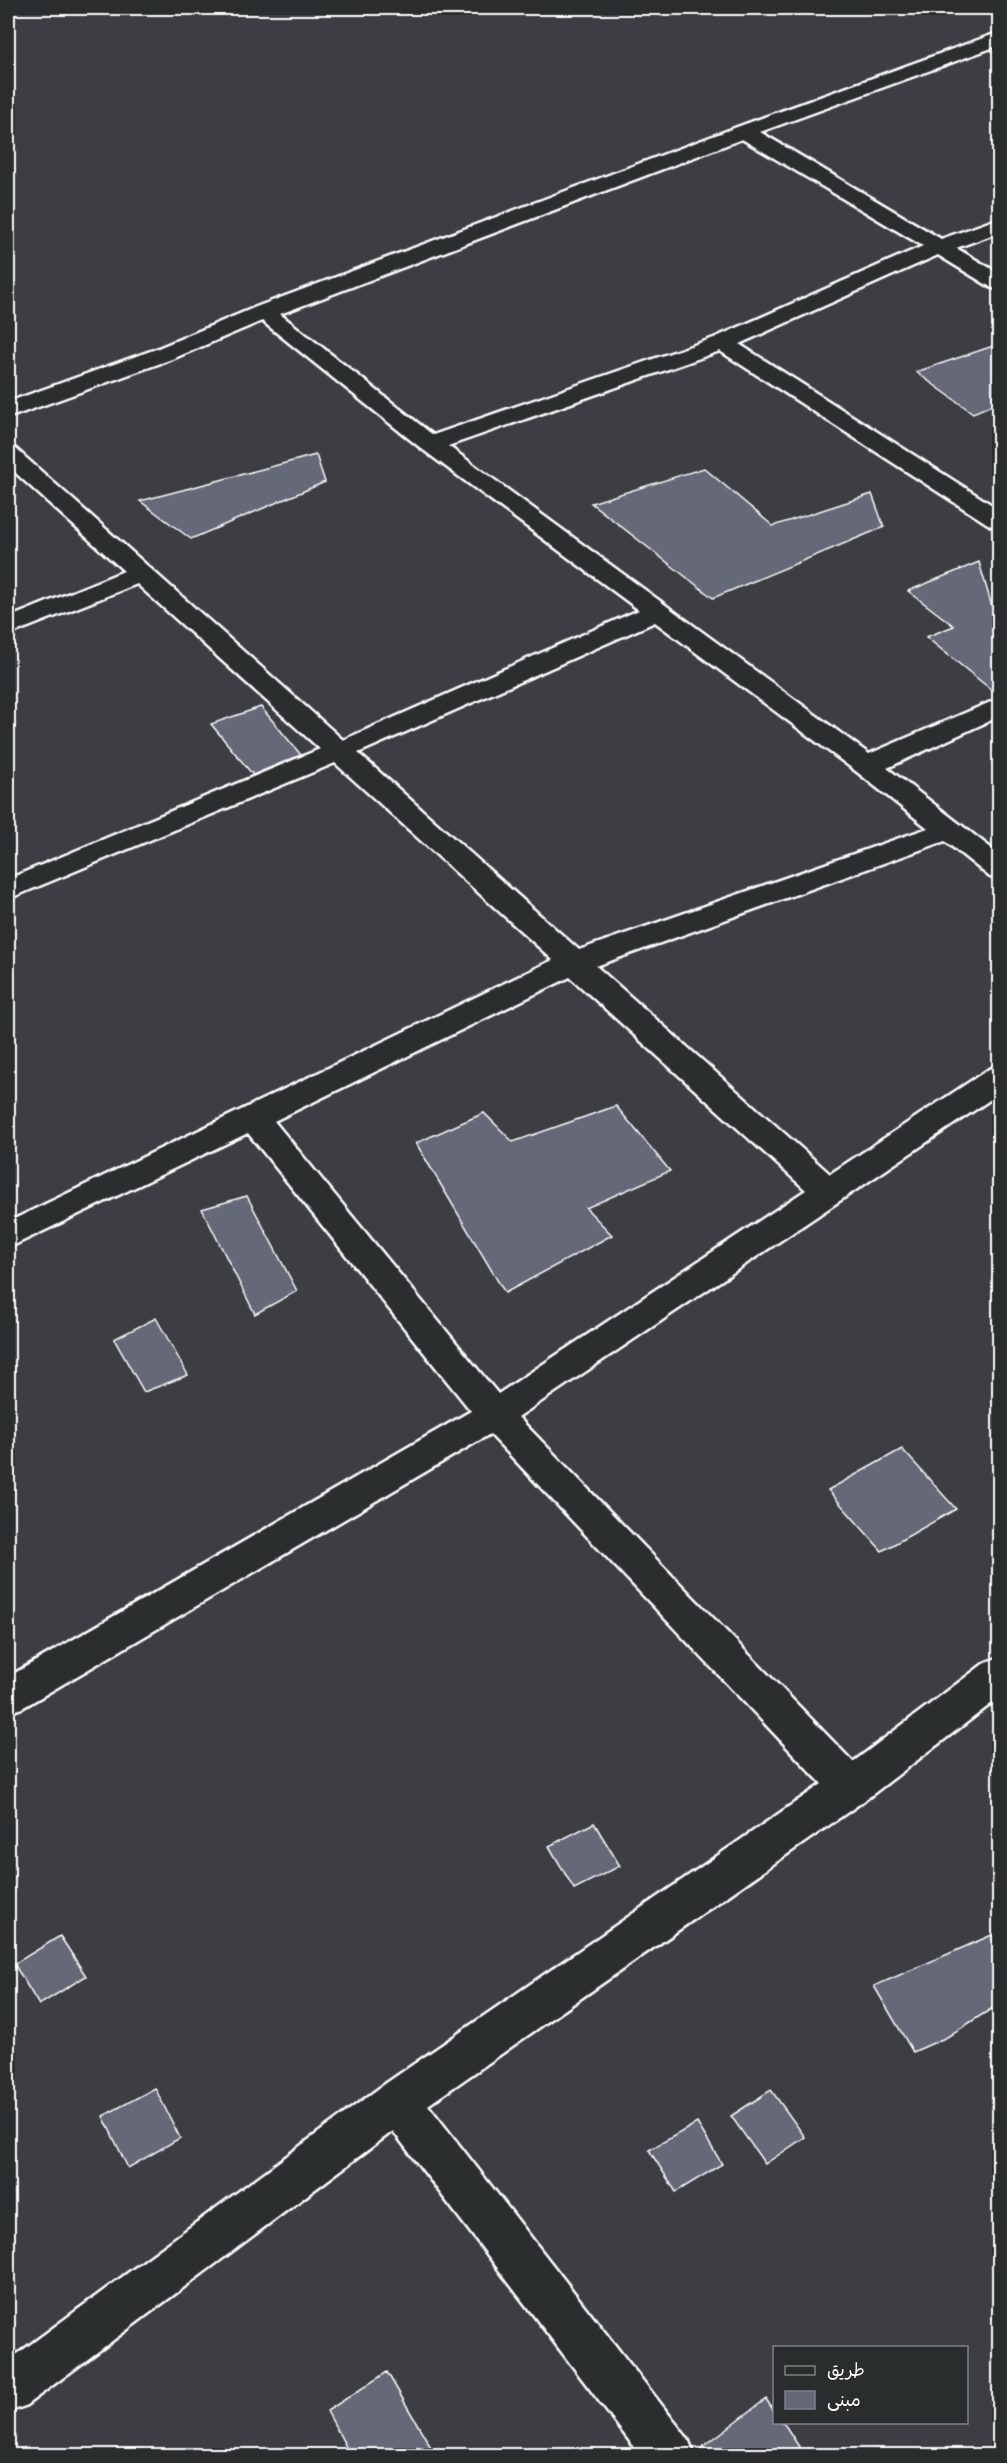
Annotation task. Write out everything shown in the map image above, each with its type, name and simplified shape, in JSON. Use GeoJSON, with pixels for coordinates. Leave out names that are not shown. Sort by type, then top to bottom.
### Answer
{"type":"FeatureCollection","features":[{"type":"Feature","properties":{"kind":"street"},"geometry":{"type":"LineString","coordinates":[[8,410],[164,354],[264,312],[744,131],[999,38]]}},
{"type":"Feature","properties":{"kind":"street"},"geometry":{"type":"LineString","coordinates":[[744,131],[999,283]]}},
{"type":"Feature","properties":{"kind":"street"},"geometry":{"type":"LineString","coordinates":[[430,444],[722,343],[937,248],[999,224]]}},
{"type":"Feature","properties":{"kind":"street"},"geometry":{"type":"LineString","coordinates":[[264,312],[430,444],[867,766],[999,870]]}},
{"type":"Feature","properties":{"kind":"street"},"geometry":{"type":"LineString","coordinates":[[722,343],[999,521]]}},
{"type":"Feature","properties":{"kind":"street"},"geometry":{"type":"LineString","coordinates":[[8,454],[829,1192]]}},
{"type":"Feature","properties":{"kind":"street"},"geometry":{"type":"LineString","coordinates":[[8,627],[142,573]]}},
{"type":"Feature","properties":{"kind":"street"},"geometry":{"type":"LineString","coordinates":[[8,890],[338,752],[656,612]]}},
{"type":"Feature","properties":{"kind":"street"},"geometry":{"type":"LineString","coordinates":[[867,766],[999,706]]}},
{"type":"Feature","properties":{"kind":"street"},"geometry":{"type":"LineString","coordinates":[[8,1236],[573,963],[949,830]]}},
{"type":"Feature","properties":{"kind":"street"},"geometry":{"type":"LineString","coordinates":[[8,1696],[494,1415],[999,1077]]}},
{"type":"Feature","properties":{"kind":"street"},"geometry":{"type":"LineString","coordinates":[[253,1118],[494,1415],[851,1787]]}},
{"type":"Feature","properties":{"kind":"street"},"geometry":{"type":"LineString","coordinates":[[8,2389],[397,2101],[851,1787],[999,1674]]}},
{"type":"Feature","properties":{"kind":"street"},"geometry":{"type":"LineString","coordinates":[[397,2101],[671,2456]]}},
{"type":"Feature","properties":{"kind":"building"},"geometry":{"type":"Polygon","coordinates":[[[999,344],[999,402],[973,413],[916,372],[999,344]]]}},
{"type":"Feature","properties":{"kind":"building"},"geometry":{"type":"Polygon","coordinates":[[[316,455],[325,482],[191,539],[140,501],[316,455]]]}},
{"type":"Feature","properties":{"kind":"building"},"geometry":{"type":"Polygon","coordinates":[[[704,468],[773,526],[872,494],[884,527],[713,598],[591,503],[704,468]]]}},
{"type":"Feature","properties":{"kind":"building"},"geometry":{"type":"Polygon","coordinates":[[[979,562],[993,610],[999,608],[999,696],[926,637],[954,626],[908,591],[979,562]]]}},
{"type":"Feature","properties":{"kind":"building"},"geometry":{"type":"Polygon","coordinates":[[[261,707],[301,755],[253,775],[211,724],[261,707]]]}},
{"type":"Feature","properties":{"kind":"building"},"geometry":{"type":"Polygon","coordinates":[[[616,1106],[670,1171],[586,1208],[612,1235],[505,1293],[416,1143],[484,1113],[513,1142],[616,1106]]]}},
{"type":"Feature","properties":{"kind":"building"},"geometry":{"type":"Polygon","coordinates":[[[247,1196],[297,1291],[255,1314],[202,1209],[247,1196]]]}},
{"type":"Feature","properties":{"kind":"building"},"geometry":{"type":"Polygon","coordinates":[[[156,1318],[188,1375],[144,1392],[114,1339],[156,1318]]]}},
{"type":"Feature","properties":{"kind":"building"},"geometry":{"type":"Polygon","coordinates":[[[902,1449],[956,1509],[882,1551],[828,1490],[902,1449]]]}},
{"type":"Feature","properties":{"kind":"building"},"geometry":{"type":"Polygon","coordinates":[[[594,1823],[620,1866],[574,1889],[549,1846],[594,1823]]]}},
{"type":"Feature","properties":{"kind":"building"},"geometry":{"type":"Polygon","coordinates":[[[999,1932],[999,2004],[947,2037],[913,2052],[874,1986],[999,1932]]]}},
{"type":"Feature","properties":{"kind":"building"},"geometry":{"type":"Polygon","coordinates":[[[60,1936],[86,1976],[39,2005],[14,1964],[60,1936]]]}},
{"type":"Feature","properties":{"kind":"building"},"geometry":{"type":"Polygon","coordinates":[[[155,2088],[180,2138],[128,2168],[103,2116],[155,2088]]]}},
{"type":"Feature","properties":{"kind":"building"},"geometry":{"type":"Polygon","coordinates":[[[771,2090],[805,2137],[765,2164],[731,2116],[771,2090]]]}},
{"type":"Feature","properties":{"kind":"building"},"geometry":{"type":"Polygon","coordinates":[[[697,2123],[722,2164],[676,2192],[649,2150],[697,2123]]]}},
{"type":"Feature","properties":{"kind":"building"},"geometry":{"type":"Polygon","coordinates":[[[387,2372],[436,2456],[351,2456],[327,2411],[387,2372]]]}},
{"type":"Feature","properties":{"kind":"building"},"geometry":{"type":"Polygon","coordinates":[[[766,2399],[773,2410],[773,2424],[784,2424],[805,2456],[697,2456],[696,2452],[766,2399]]]}}]}
